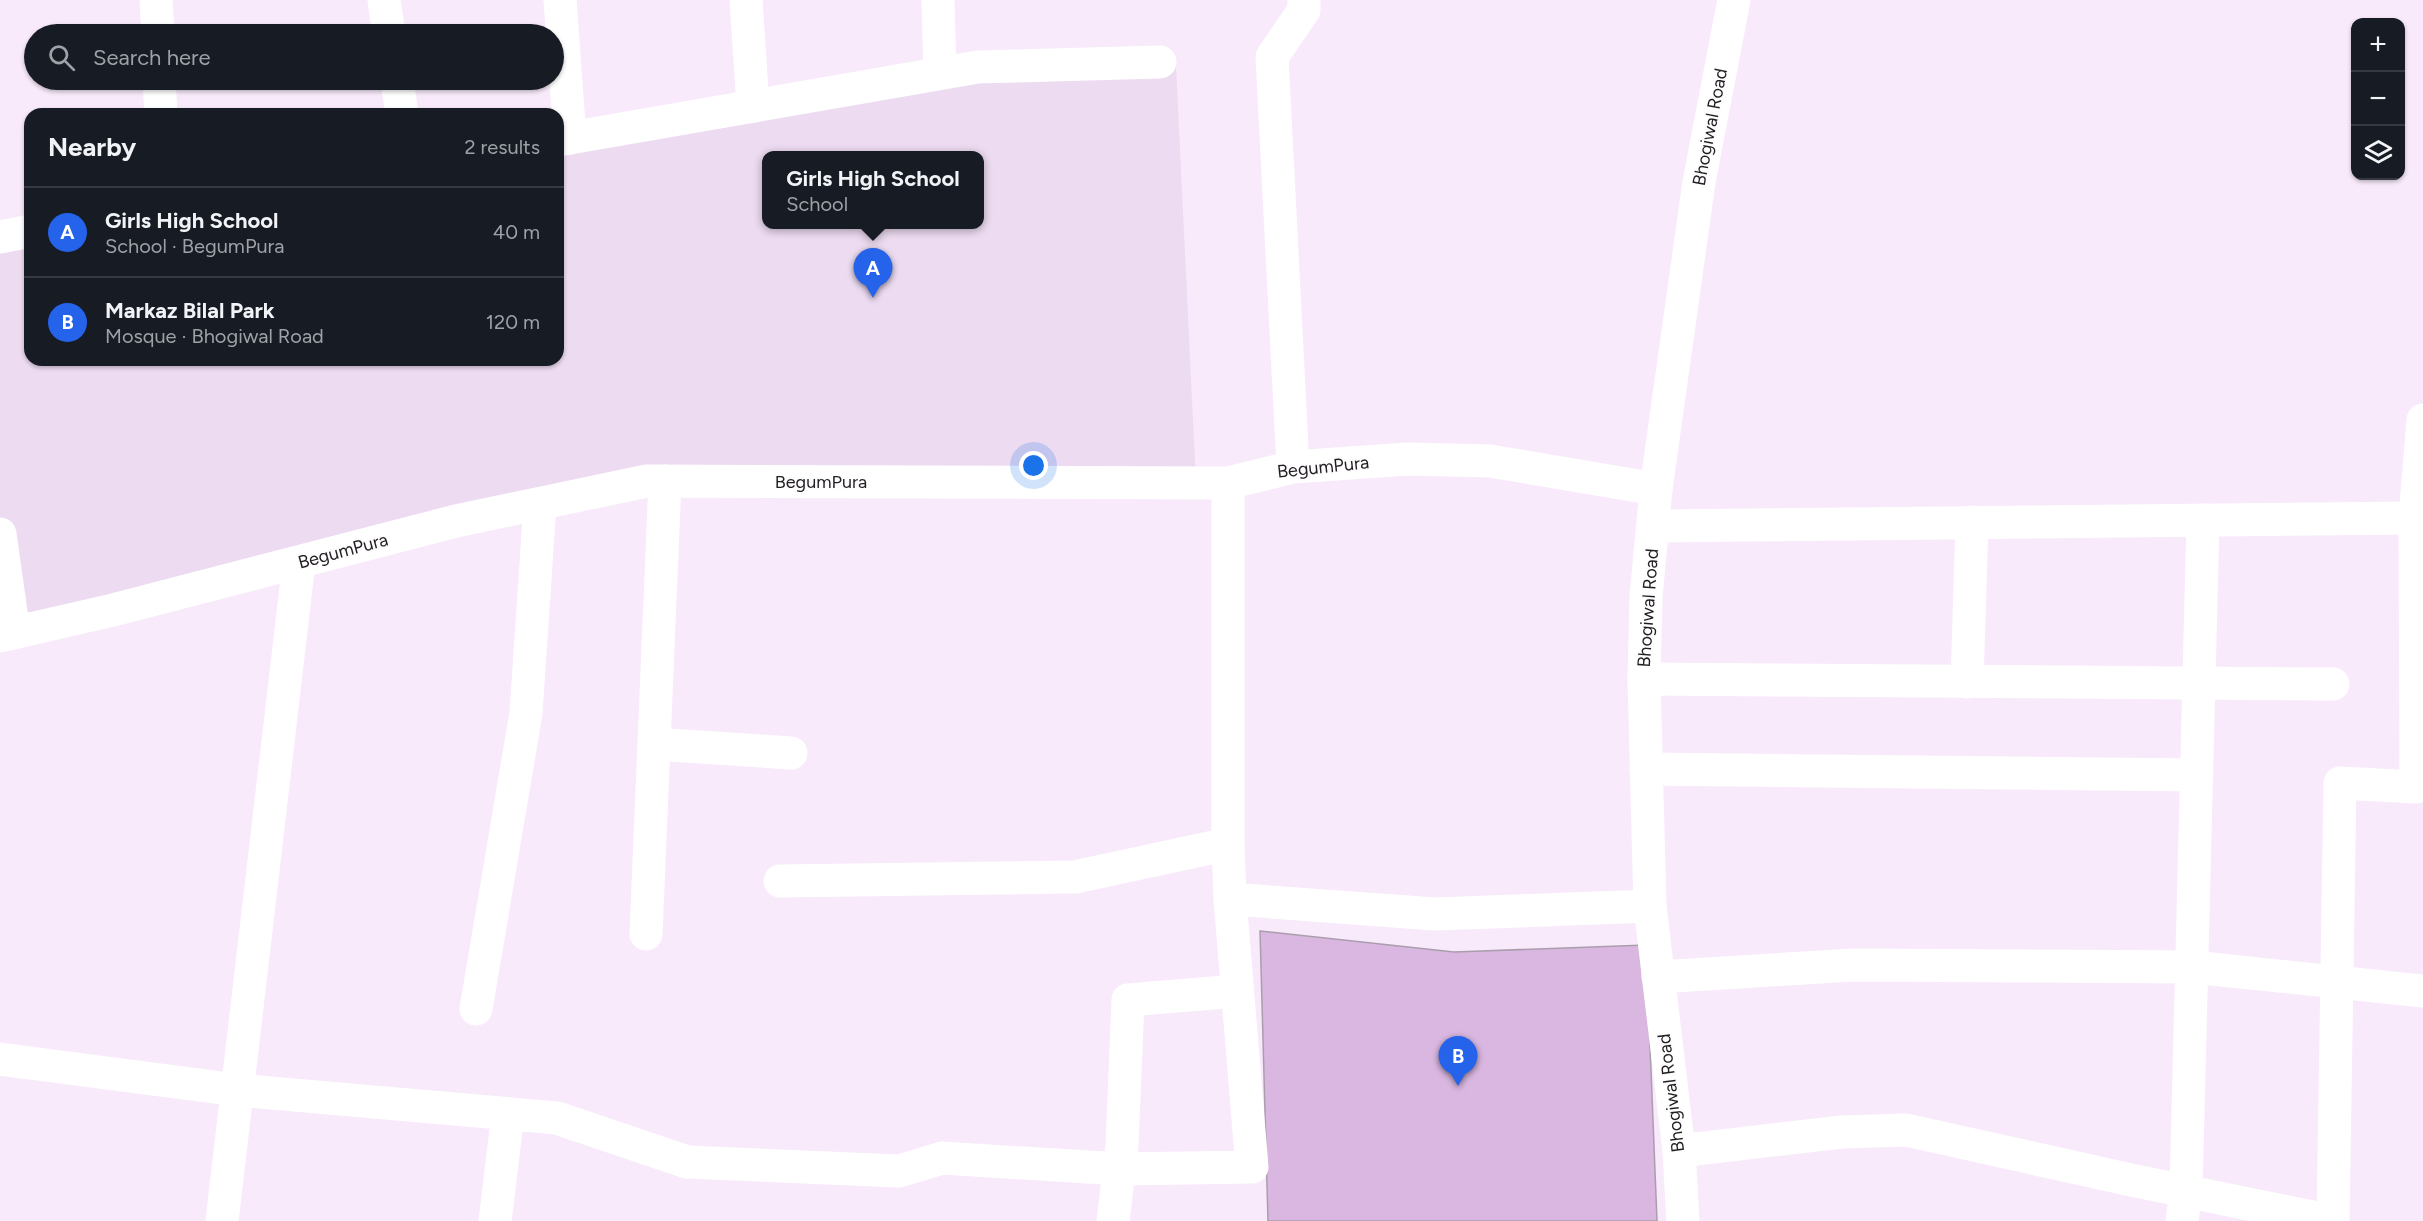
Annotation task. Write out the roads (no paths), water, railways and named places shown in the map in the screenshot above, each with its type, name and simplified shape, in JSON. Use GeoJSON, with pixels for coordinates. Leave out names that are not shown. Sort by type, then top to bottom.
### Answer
{"type":"FeatureCollection","features":[{"type":"Feature","properties":{"kind":"street"},"geometry":{"type":"LineString","coordinates":[[156,0],[157,24]]}},
{"type":"Feature","properties":{"kind":"street"},"geometry":{"type":"LineString","coordinates":[[384,0],[388,24]]}},
{"type":"Feature","properties":{"kind":"street"},"geometry":{"type":"LineString","coordinates":[[560,0],[561,24]]}},
{"type":"Feature","properties":{"kind":"street"},"geometry":{"type":"LineString","coordinates":[[746,0],[753,106]]}},
{"type":"Feature","properties":{"kind":"street"},"geometry":{"type":"LineString","coordinates":[[938,0],[940,73]]}},
{"type":"Feature","properties":{"kind":"street"},"geometry":{"type":"LineString","coordinates":[[1293,467],[1272,57],[1304,10],[1304,0]]}},
{"type":"Feature","properties":{"kind":"street","name":"Bhogiwal Road"},"geometry":{"type":"LineString","coordinates":[[1683,1221],[1679,1151],[1650,906],[1644,679],[1646,597],[1656,489],[1699,182],[1734,0]]}},
{"type":"Feature","properties":{"kind":"street"},"geometry":{"type":"LineString","coordinates":[[564,139],[978,66],[1160,62]]}},
{"type":"Feature","properties":{"kind":"street"},"geometry":{"type":"LineString","coordinates":[[159,90],[160,108]]}},
{"type":"Feature","properties":{"kind":"street"},"geometry":{"type":"LineString","coordinates":[[398,90],[401,108]]}},
{"type":"Feature","properties":{"kind":"street"},"geometry":{"type":"LineString","coordinates":[[563,90],[563,108]]}},
{"type":"Feature","properties":{"kind":"street"},"geometry":{"type":"LineString","coordinates":[[0,237],[24,232]]}},
{"type":"Feature","properties":{"kind":"street"},"geometry":{"type":"LineString","coordinates":[[1679,1151],[1842,1132],[1906,1130],[2184,1206],[2332,1221],[2340,783],[2419,787],[2415,518],[2423,420]]}},
{"type":"Feature","properties":{"kind":"street","name":"BegumPura"},"geometry":{"type":"LineString","coordinates":[[7,635],[456,521],[647,481],[1228,483],[1293,467],[1408,459],[1490,461],[1656,489]]}},
{"type":"Feature","properties":{"kind":"street"},"geometry":{"type":"LineString","coordinates":[[646,934],[665,481]]}},
{"type":"Feature","properties":{"kind":"street"},"geometry":{"type":"LineString","coordinates":[[0,1059],[237,1090],[557,1118],[687,1162],[898,1172],[942,1158],[1120,1169],[1252,1167],[1230,899],[1228,844],[1228,483]]}},
{"type":"Feature","properties":{"kind":"street"},"geometry":{"type":"LineString","coordinates":[[476,1009],[526,713],[540,504]]}},
{"type":"Feature","properties":{"kind":"street"},"geometry":{"type":"LineString","coordinates":[[1654,526],[2415,518]]}},
{"type":"Feature","properties":{"kind":"street"},"geometry":{"type":"LineString","coordinates":[[2184,1206],[2203,520]]}},
{"type":"Feature","properties":{"kind":"street"},"geometry":{"type":"LineString","coordinates":[[1967,681],[1972,522]]}},
{"type":"Feature","properties":{"kind":"street"},"geometry":{"type":"LineString","coordinates":[[0,534],[7,635]]}},
{"type":"Feature","properties":{"kind":"street"},"geometry":{"type":"LineString","coordinates":[[222,1221],[299,562]]}},
{"type":"Feature","properties":{"kind":"street"},"geometry":{"type":"LineString","coordinates":[[1644,679],[2333,684]]}},
{"type":"Feature","properties":{"kind":"street"},"geometry":{"type":"LineString","coordinates":[[654,744],[791,753]]}},
{"type":"Feature","properties":{"kind":"street"},"geometry":{"type":"LineString","coordinates":[[1646,769],[2197,776]]}},
{"type":"Feature","properties":{"kind":"street"},"geometry":{"type":"LineString","coordinates":[[780,881],[1076,878],[1228,844]]}},
{"type":"Feature","properties":{"kind":"street"},"geometry":{"type":"LineString","coordinates":[[1230,899],[1436,914],[1650,906]]}},
{"type":"Feature","properties":{"kind":"street"},"geometry":{"type":"LineString","coordinates":[[1658,977],[1853,965],[2192,967],[2423,991]]}},
{"type":"Feature","properties":{"kind":"street"},"geometry":{"type":"LineString","coordinates":[[1113,1221],[1120,1169],[1128,1000],[1237,991]]}},
{"type":"Feature","properties":{"kind":"street"},"geometry":{"type":"LineString","coordinates":[[495,1221],[508,1114]]}},
{"type":"Feature","properties":{"kind":"place","name":"Girls High School"},"geometry":{"type":"Point","coordinates":[873,298]}},
{"type":"Feature","properties":{"kind":"place","name":"Markaz Bilal Park"},"geometry":{"type":"Point","coordinates":[1458,1086]}}]}
